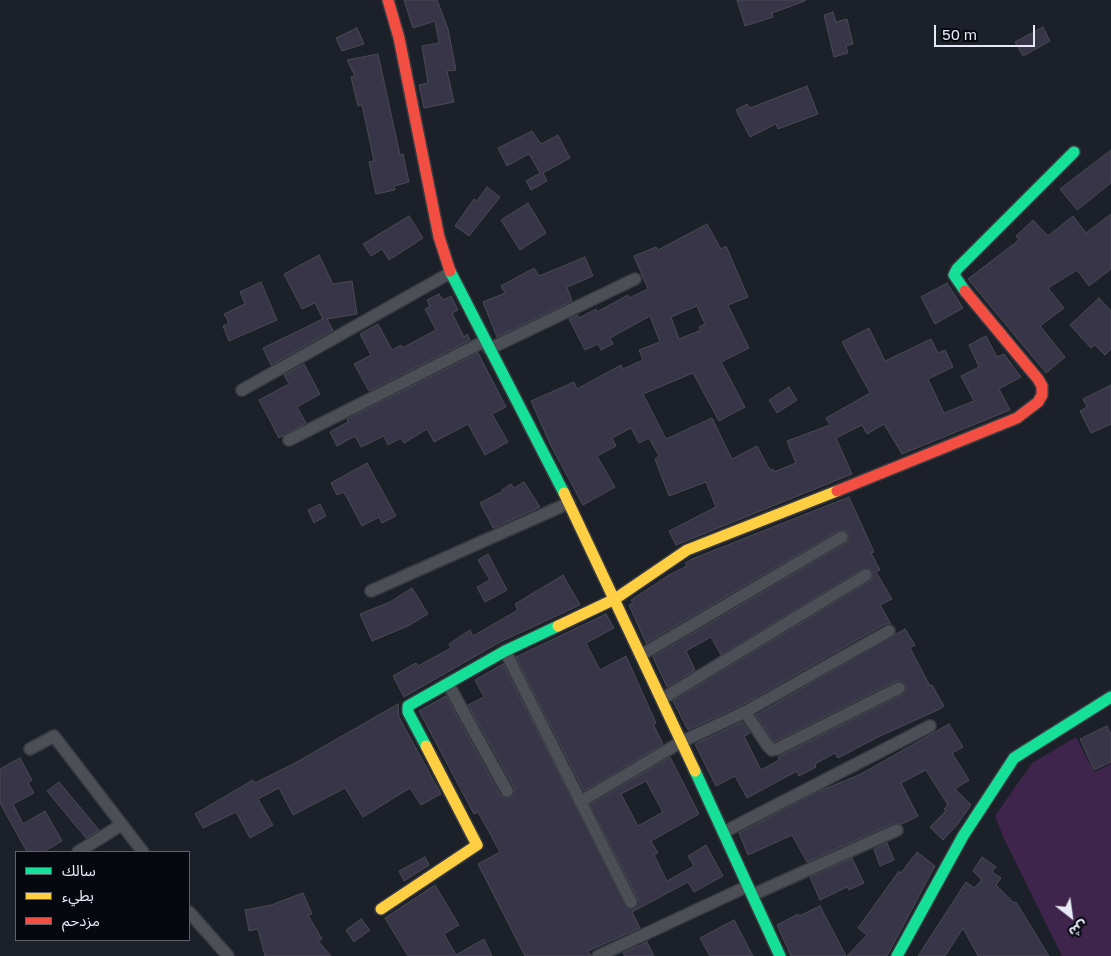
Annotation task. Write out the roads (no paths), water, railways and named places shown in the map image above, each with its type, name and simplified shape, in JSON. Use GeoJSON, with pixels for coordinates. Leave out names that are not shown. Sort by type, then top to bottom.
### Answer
{"type":"FeatureCollection","features":[{"type":"Feature","properties":{"kind":"street"},"geometry":{"type":"LineString","coordinates":[[388,0],[399,38],[439,237],[450,273],[616,599],[780,956]]}},
{"type":"Feature","properties":{"kind":"street"},"geometry":{"type":"LineString","coordinates":[[382,909],[476,845],[463,815],[408,712],[408,706],[505,651],[616,599],[687,550],[983,433],[1017,418],[1038,402],[1042,395],[1042,386],[1038,379],[959,284],[954,275],[957,269],[1074,152]]}},
{"type":"Feature","properties":{"kind":"street"},"geometry":{"type":"LineString","coordinates":[[242,390],[450,273]]}},
{"type":"Feature","properties":{"kind":"street"},"geometry":{"type":"LineString","coordinates":[[289,440],[487,345],[635,279]]}},
{"type":"Feature","properties":{"kind":"street"},"geometry":{"type":"LineString","coordinates":[[371,591],[569,504]]}},
{"type":"Feature","properties":{"kind":"street"},"geometry":{"type":"LineString","coordinates":[[641,655],[842,537]]}},
{"type":"Feature","properties":{"kind":"street"},"geometry":{"type":"LineString","coordinates":[[662,699],[866,575]]}},
{"type":"Feature","properties":{"kind":"street"},"geometry":{"type":"LineString","coordinates":[[580,802],[682,742],[745,712],[889,631]]}},
{"type":"Feature","properties":{"kind":"street"},"geometry":{"type":"LineString","coordinates":[[505,651],[630,902]]}},
{"type":"Feature","properties":{"kind":"street"},"geometry":{"type":"LineString","coordinates":[[448,684],[507,792]]}},
{"type":"Feature","properties":{"kind":"street"},"geometry":{"type":"LineString","coordinates":[[745,712],[768,746],[772,750],[777,750],[899,688]]}},
{"type":"Feature","properties":{"kind":"street"},"geometry":{"type":"LineString","coordinates":[[897,956],[964,836],[1014,758],[1111,697]]}},
{"type":"Feature","properties":{"kind":"street"},"geometry":{"type":"LineString","coordinates":[[724,832],[930,726]]}},
{"type":"Feature","properties":{"kind":"street"},"geometry":{"type":"LineString","coordinates":[[30,750],[54,736],[142,851]]}},
{"type":"Feature","properties":{"kind":"street"},"geometry":{"type":"LineString","coordinates":[[80,851],[121,825]]}},
{"type":"Feature","properties":{"kind":"street"},"geometry":{"type":"LineString","coordinates":[[598,956],[750,890],[897,830]]}},
{"type":"Feature","properties":{"kind":"street"},"geometry":{"type":"LineString","coordinates":[[190,913],[228,956]]}}]}
